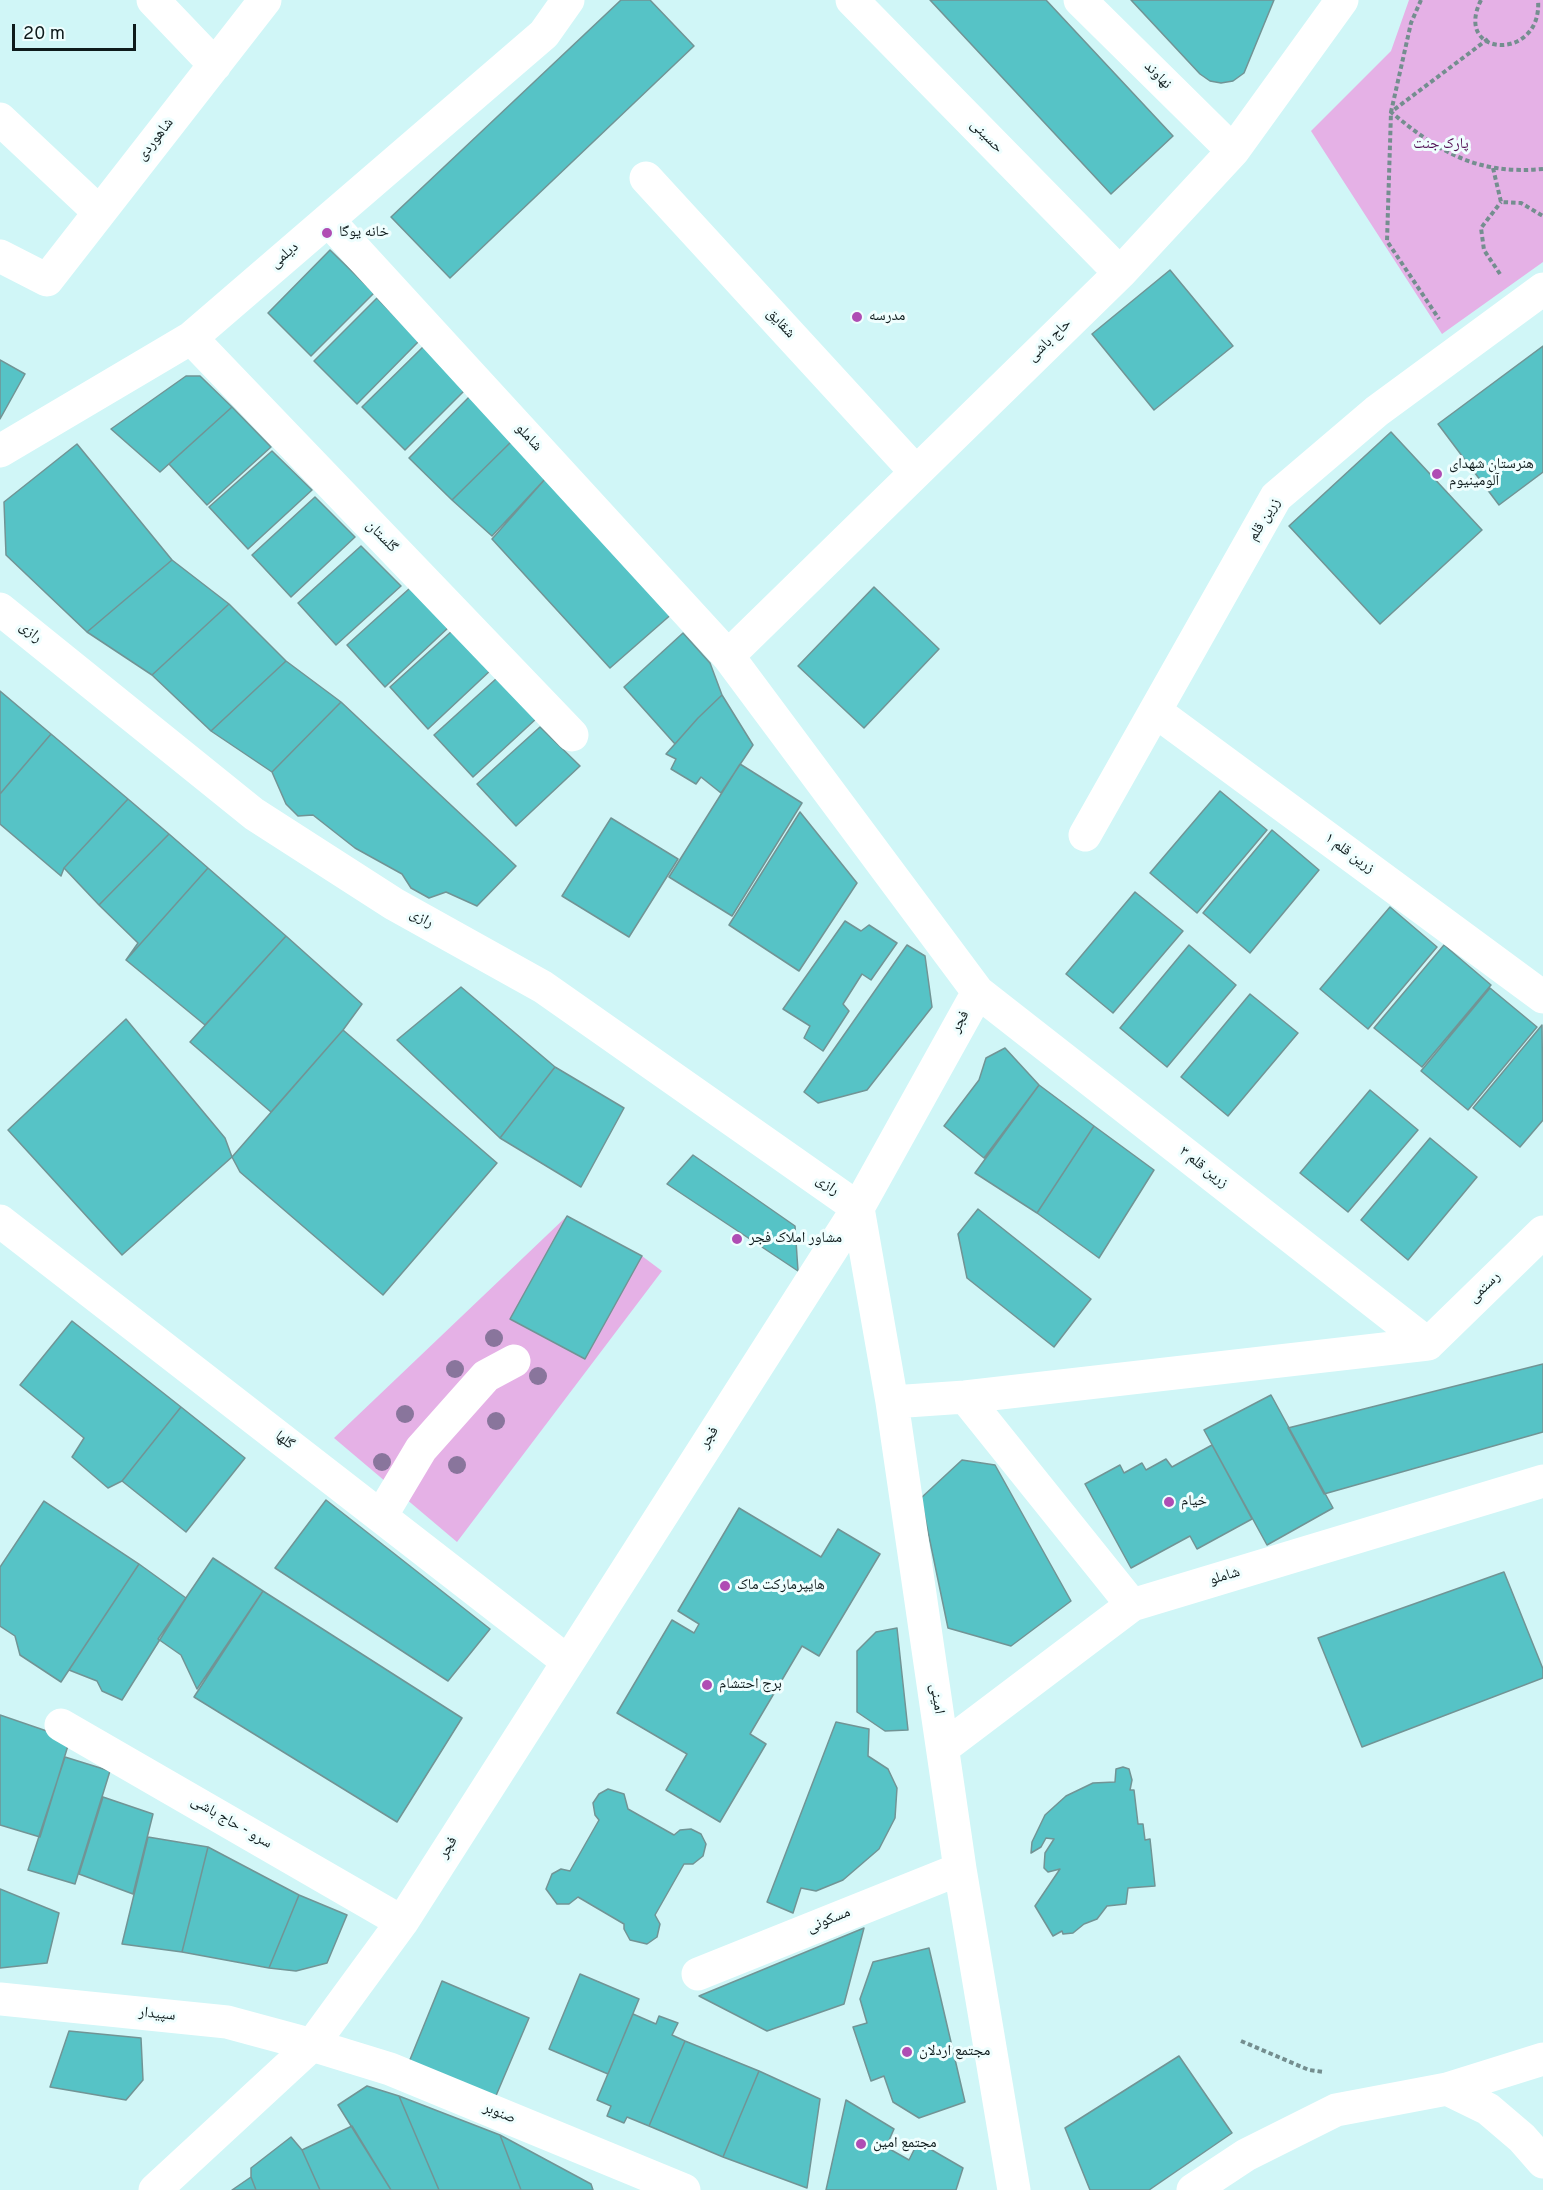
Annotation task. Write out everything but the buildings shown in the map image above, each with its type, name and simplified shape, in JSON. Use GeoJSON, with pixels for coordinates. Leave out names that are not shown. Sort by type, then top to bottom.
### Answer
{"type":"FeatureCollection","features":[{"type":"Feature","properties":{"kind":"street"},"geometry":{"type":"LineString","coordinates":[[153,0],[214,65]]}},
{"type":"Feature","properties":{"kind":"street","name":"شاهوردی"},"geometry":{"type":"LineString","coordinates":[[0,256],[47,280],[265,0]]}},
{"type":"Feature","properties":{"kind":"street","name":"دیلمی"},"geometry":{"type":"LineString","coordinates":[[0,451],[191,338],[544,34],[568,0]]}},
{"type":"Feature","properties":{"kind":"street","name":"حسینی"},"geometry":{"type":"LineString","coordinates":[[852,0],[1120,273]]}},
{"type":"Feature","properties":{"kind":"street","name":"نهاوند"},"geometry":{"type":"LineString","coordinates":[[1080,0],[1233,151]]}},
{"type":"Feature","properties":{"kind":"street","name":"حاج باشی"},"geometry":{"type":"LineString","coordinates":[[728,656],[1120,273],[1233,151],[1342,0]]}},
{"type":"Feature","properties":{"kind":"street"},"geometry":{"type":"LineString","coordinates":[[0,119],[99,212]]}},
{"type":"Feature","properties":{"kind":"street","name":"شقایق"},"geometry":{"type":"LineString","coordinates":[[646,178],[915,471]]}},
{"type":"Feature","properties":{"kind":"street","name":"شاملو"},"geometry":{"type":"LineString","coordinates":[[328,220],[728,656]]}},
{"type":"Feature","properties":{"kind":"street","name":"زرین قلم"},"geometry":{"type":"LineString","coordinates":[[1085,835],[1276,497],[1377,411],[1543,289]]}},
{"type":"Feature","properties":{"kind":"street","name":"گلستان"},"geometry":{"type":"LineString","coordinates":[[191,338],[572,735]]}},
{"type":"Feature","properties":{"kind":"street","name":"رازی"},"geometry":{"type":"LineString","coordinates":[[0,609],[254,814],[394,904],[543,987],[858,1208]]}},
{"type":"Feature","properties":{"kind":"street"},"geometry":{"type":"LineString","coordinates":[[728,656],[978,992]]}},
{"type":"Feature","properties":{"kind":"street","name":"زرین قلم ۱"},"geometry":{"type":"LineString","coordinates":[[1155,711],[1543,998]]}},
{"type":"Feature","properties":{"kind":"street","name":"فجر"},"geometry":{"type":"LineString","coordinates":[[155,2190],[312,2045],[402,1922],[858,1208],[978,992]]}},
{"type":"Feature","properties":{"kind":"street","name":"زرین قلم ۳"},"geometry":{"type":"LineString","coordinates":[[978,992],[1428,1344]]}},
{"type":"Feature","properties":{"kind":"street","name":"امینی"},"geometry":{"type":"LineString","coordinates":[[858,1208],[892,1402],[960,1869],[1014,2190]]}},
{"type":"Feature","properties":{"kind":"street","name":"گلها"},"geometry":{"type":"LineString","coordinates":[[0,1221],[567,1661]]}},
{"type":"Feature","properties":{"kind":"street","name":"رستمی"},"geometry":{"type":"LineString","coordinates":[[1428,1344],[1543,1232]]}},
{"type":"Feature","properties":{"kind":"street"},"geometry":{"type":"LineString","coordinates":[[892,1402],[965,1397],[1428,1344]]}},
{"type":"Feature","properties":{"kind":"street"},"geometry":{"type":"LineString","coordinates":[[381,1516],[421,1449],[486,1376],[514,1361]]}},
{"type":"Feature","properties":{"kind":"street"},"geometry":{"type":"LineString","coordinates":[[965,1397],[1132,1605]]}},
{"type":"Feature","properties":{"kind":"street","name":"شاملو"},"geometry":{"type":"LineString","coordinates":[[944,1748],[1132,1605],[1543,1480]]}},
{"type":"Feature","properties":{"kind":"street","name":"سرو - حاج باشی"},"geometry":{"type":"LineString","coordinates":[[61,1725],[402,1922]]}},
{"type":"Feature","properties":{"kind":"street","name":"مسکونی"},"geometry":{"type":"LineString","coordinates":[[698,1974],[960,1869]]}},
{"type":"Feature","properties":{"kind":"street","name":"سپیدار"},"geometry":{"type":"LineString","coordinates":[[0,1999],[226,2022],[312,2045]]}},
{"type":"Feature","properties":{"kind":"street","name":"صنوبر"},"geometry":{"type":"LineString","coordinates":[[312,2045],[390,2069],[684,2190]]}},
{"type":"Feature","properties":{"kind":"street"},"geometry":{"type":"LineString","coordinates":[[1193,2190],[1246,2155],[1336,2110],[1447,2089],[1543,2059]]}},
{"type":"Feature","properties":{"kind":"street"},"geometry":{"type":"LineString","coordinates":[[1447,2089],[1488,2109],[1522,2138],[1543,2162]]}},
{"type":"Feature","properties":{"kind":"path"},"geometry":{"type":"LineString","coordinates":[[1421,0],[1412,23],[1391,112],[1388,241],[1440,321],[1449,315]]}},
{"type":"Feature","properties":{"kind":"path"},"geometry":{"type":"LineString","coordinates":[[1481,0],[1478,22],[1488,39],[1496,44],[1516,47],[1533,37]]}},
{"type":"Feature","properties":{"kind":"path"},"geometry":{"type":"LineString","coordinates":[[1539,28],[1542,20],[1540,1]]}},
{"type":"Feature","properties":{"kind":"path"},"geometry":{"type":"LineString","coordinates":[[1391,112],[1488,39]]}},
{"type":"Feature","properties":{"kind":"path"},"geometry":{"type":"LineString","coordinates":[[1391,112],[1414,131],[1455,158],[1493,168],[1518,171],[1543,169]]}},
{"type":"Feature","properties":{"kind":"path"},"geometry":{"type":"LineString","coordinates":[[1493,168],[1501,202]]}},
{"type":"Feature","properties":{"kind":"path"},"geometry":{"type":"LineString","coordinates":[[1501,202],[1521,203],[1543,216]]}},
{"type":"Feature","properties":{"kind":"path"},"geometry":{"type":"LineString","coordinates":[[1493,283],[1502,277],[1484,250],[1481,228],[1501,202]]}},
{"type":"Feature","properties":{"kind":"green space","name":"پارک جنت"},"geometry":{"type":"Polygon","coordinates":[[[1409,0],[1543,0],[1543,262],[1442,334],[1311,131],[1391,51],[1409,0]]]}},
{"type":"Feature","properties":{"kind":"green space"},"geometry":{"type":"Polygon","coordinates":[[[567,1216],[511,1319],[585,1359],[642,1256],[662,1271],[457,1542],[334,1438],[567,1216]]]}},
{"type":"Feature","properties":{"kind":"place","name":"خانه یوگا"},"geometry":{"type":"Point","coordinates":[327,233]}},
{"type":"Feature","properties":{"kind":"place","name":"مدرسه"},"geometry":{"type":"Point","coordinates":[857,317]}},
{"type":"Feature","properties":{"kind":"place","name":"هنرستان شهدای آلومینیوم"},"geometry":{"type":"Point","coordinates":[1437,474]}},
{"type":"Feature","properties":{"kind":"place","name":"مشاور املاک فجر"},"geometry":{"type":"Point","coordinates":[737,1239]}},
{"type":"Feature","properties":{"kind":"place","name":"خیام"},"geometry":{"type":"Point","coordinates":[1169,1502]}},
{"type":"Feature","properties":{"kind":"place","name":"هایپرمارکت ماک"},"geometry":{"type":"Point","coordinates":[725,1586]}},
{"type":"Feature","properties":{"kind":"place","name":"برج احتشام"},"geometry":{"type":"Point","coordinates":[707,1685]}},
{"type":"Feature","properties":{"kind":"place","name":"مجتمع اردلان"},"geometry":{"type":"Point","coordinates":[907,2052]}},
{"type":"Feature","properties":{"kind":"place","name":"مجتمع امین"},"geometry":{"type":"Point","coordinates":[861,2144]}}]}
